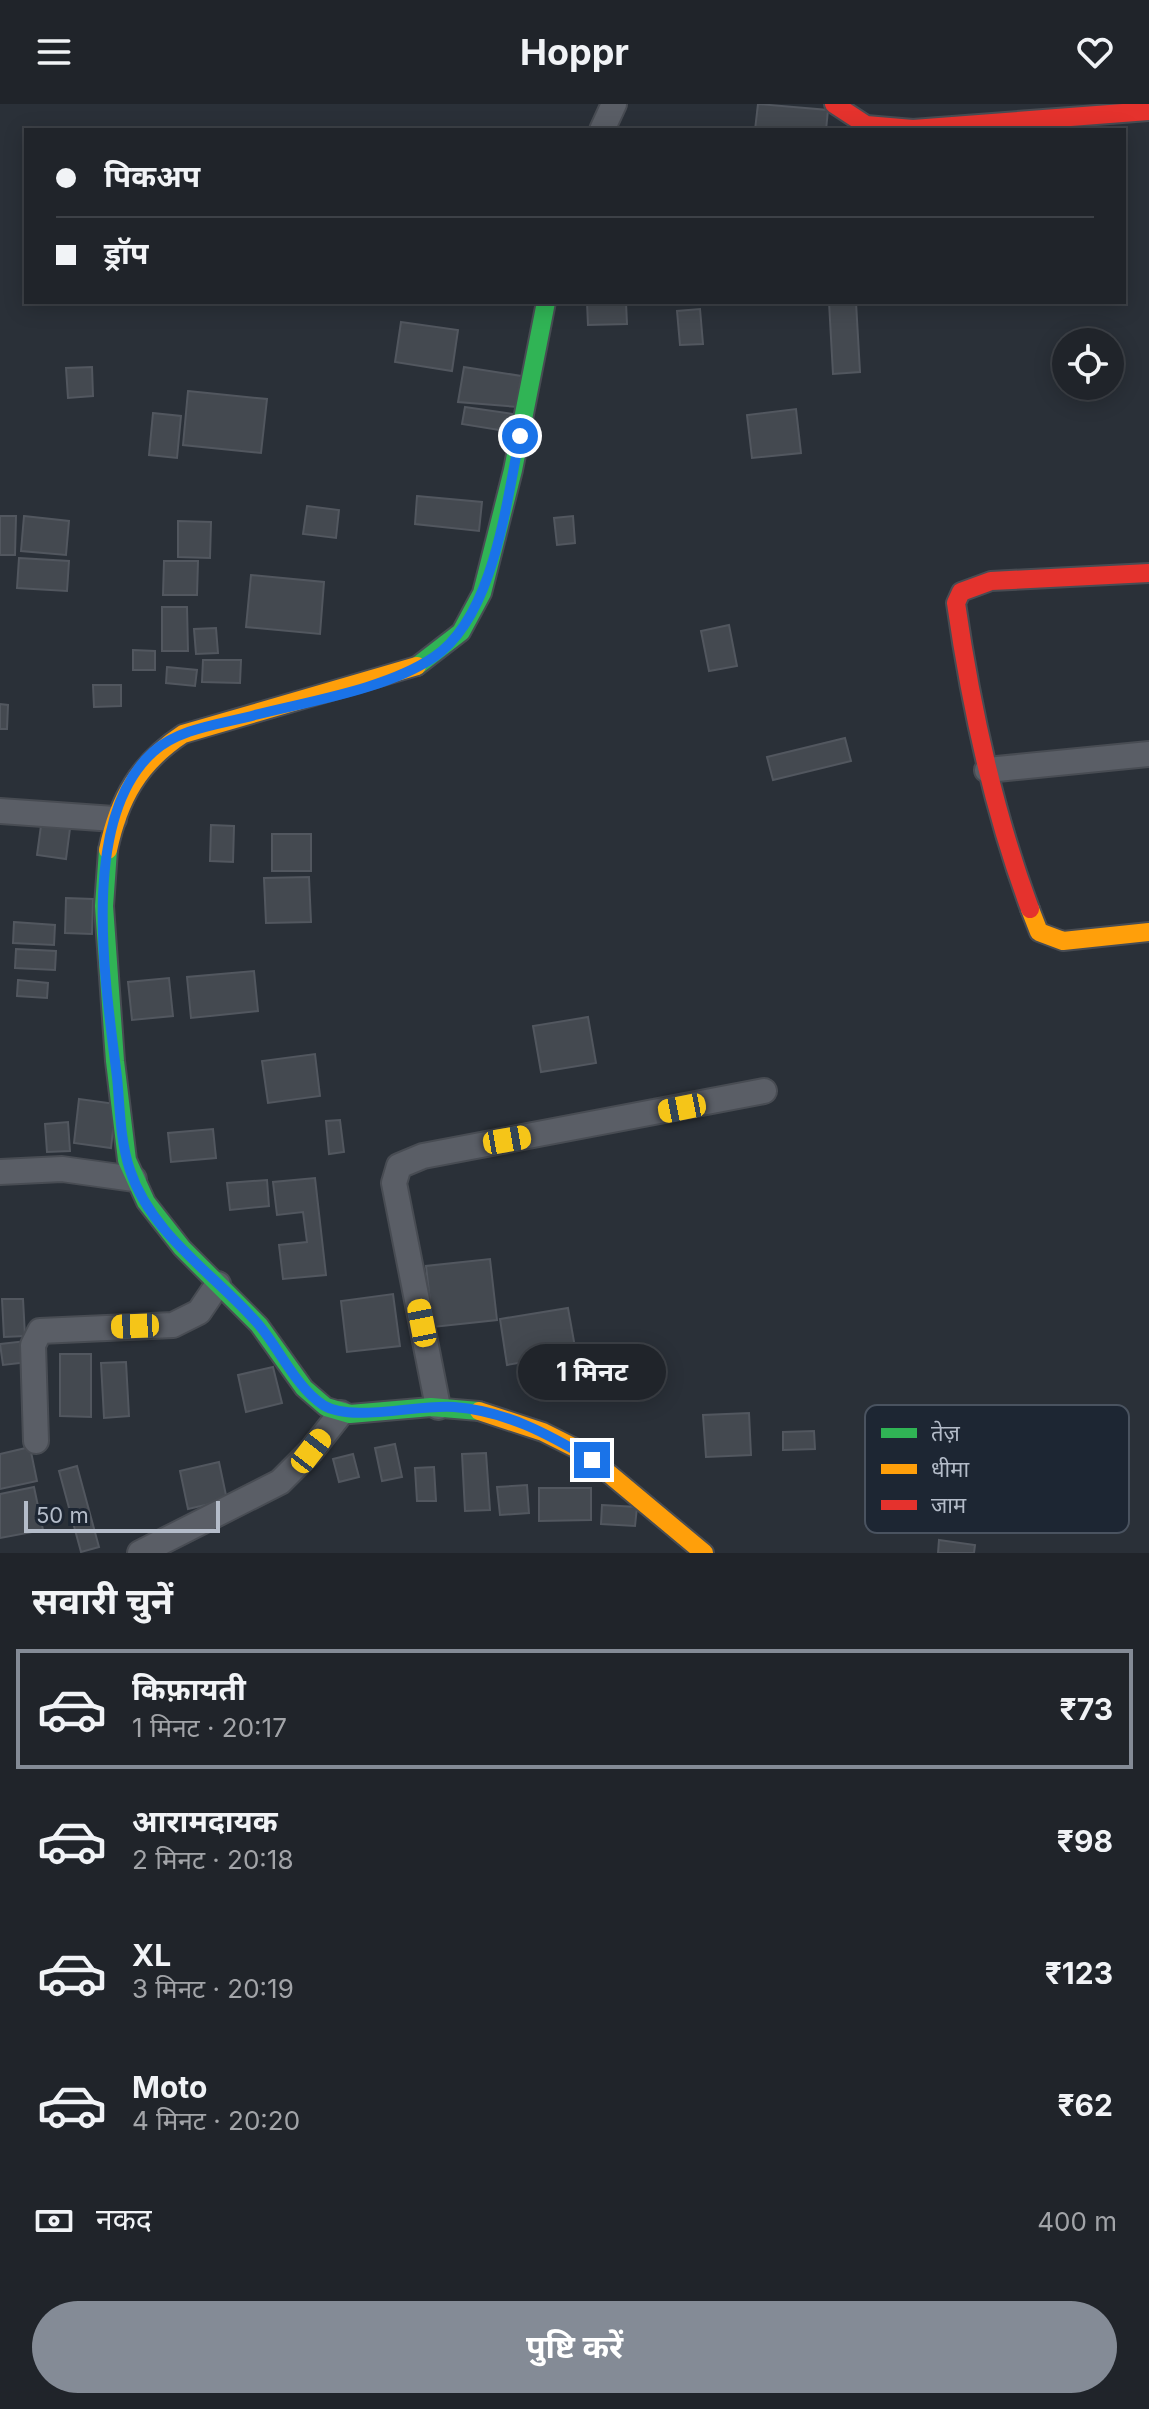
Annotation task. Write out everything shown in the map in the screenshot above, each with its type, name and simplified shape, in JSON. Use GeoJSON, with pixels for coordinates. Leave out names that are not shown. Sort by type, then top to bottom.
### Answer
{"type":"FeatureCollection","features":[{"type":"Feature","properties":{"kind":"street"},"geometry":{"type":"LineString","coordinates":[[603,128],[614,104]]}},
{"type":"Feature","properties":{"kind":"street"},"geometry":{"type":"LineString","coordinates":[[834,104],[866,125],[906,128]]}},
{"type":"Feature","properties":{"kind":"street"},"geometry":{"type":"LineString","coordinates":[[933,128],[1149,111]]}},
{"type":"Feature","properties":{"kind":"street"},"geometry":{"type":"LineString","coordinates":[[546,304],[509,491],[474,612],[464,627],[434,657],[410,670],[183,734],[166,742],[142,765],[122,797],[114,819],[106,864],[104,921],[110,1024],[125,1147],[134,1179],[181,1249],[260,1326],[317,1400],[341,1413],[438,1407],[494,1413],[558,1440],[616,1476],[667,1527],[704,1553]]}},
{"type":"Feature","properties":{"kind":"street"},"geometry":{"type":"LineString","coordinates":[[1149,573],[991,581],[961,592],[956,603],[970,703],[1011,858],[1039,932],[1063,941],[1149,932]]}},
{"type":"Feature","properties":{"kind":"street"},"geometry":{"type":"LineString","coordinates":[[987,770],[1149,754]]}},
{"type":"Feature","properties":{"kind":"street"},"geometry":{"type":"LineString","coordinates":[[0,811],[114,819]]}},
{"type":"Feature","properties":{"kind":"street"},"geometry":{"type":"LineString","coordinates":[[438,1407],[394,1183],[399,1166],[423,1156],[764,1091]]}},
{"type":"Feature","properties":{"kind":"street"},"geometry":{"type":"LineString","coordinates":[[0,1172],[62,1169],[134,1179]]}},
{"type":"Feature","properties":{"kind":"street"},"geometry":{"type":"LineString","coordinates":[[36,1441],[33,1345],[40,1331],[173,1325],[199,1312],[218,1284]]}},
{"type":"Feature","properties":{"kind":"street"},"geometry":{"type":"LineString","coordinates":[[148,1551],[280,1482],[311,1451],[341,1413]]}},
{"type":"Feature","properties":{"kind":"building"},"geometry":{"type":"Polygon","coordinates":[[[758,104],[828,110],[826,128],[755,128],[758,104]]]}},
{"type":"Feature","properties":{"kind":"building"},"geometry":{"type":"Polygon","coordinates":[[[587,304],[626,304],[627,324],[588,325],[587,304]]]}},
{"type":"Feature","properties":{"kind":"building"},"geometry":{"type":"Polygon","coordinates":[[[829,304],[856,304],[860,372],[833,374],[829,304]]]}},
{"type":"Feature","properties":{"kind":"building"},"geometry":{"type":"Polygon","coordinates":[[[700,309],[703,344],[680,345],[677,311],[700,309]]]}},
{"type":"Feature","properties":{"kind":"building"},"geometry":{"type":"Polygon","coordinates":[[[401,322],[458,330],[452,371],[395,362],[401,322]]]}},
{"type":"Feature","properties":{"kind":"building"},"geometry":{"type":"Polygon","coordinates":[[[92,367],[93,396],[68,398],[66,368],[92,367]]]}},
{"type":"Feature","properties":{"kind":"building"},"geometry":{"type":"Polygon","coordinates":[[[464,367],[528,377],[518,407],[458,402],[464,367]]]}},
{"type":"Feature","properties":{"kind":"building"},"geometry":{"type":"Polygon","coordinates":[[[188,391],[267,399],[261,453],[183,445],[188,391]]]}},
{"type":"Feature","properties":{"kind":"building"},"geometry":{"type":"Polygon","coordinates":[[[465,407],[520,415],[518,433],[462,424],[465,407]]]}},
{"type":"Feature","properties":{"kind":"building"},"geometry":{"type":"Polygon","coordinates":[[[796,409],[801,453],[752,458],[747,415],[796,409]]]}},
{"type":"Feature","properties":{"kind":"building"},"geometry":{"type":"Polygon","coordinates":[[[153,413],[181,416],[177,458],[149,455],[153,413]]]}},
{"type":"Feature","properties":{"kind":"building"},"geometry":{"type":"Polygon","coordinates":[[[417,496],[482,502],[479,531],[415,524],[417,496]]]}},
{"type":"Feature","properties":{"kind":"building"},"geometry":{"type":"Polygon","coordinates":[[[307,506],[339,510],[336,538],[303,534],[307,506]]]}},
{"type":"Feature","properties":{"kind":"building"},"geometry":{"type":"Polygon","coordinates":[[[0,516],[16,516],[15,555],[0,555],[0,516]]]}},
{"type":"Feature","properties":{"kind":"building"},"geometry":{"type":"Polygon","coordinates":[[[24,516],[69,521],[66,555],[21,551],[24,516]]]}},
{"type":"Feature","properties":{"kind":"building"},"geometry":{"type":"Polygon","coordinates":[[[573,516],[575,543],[557,545],[554,518],[573,516]]]}},
{"type":"Feature","properties":{"kind":"building"},"geometry":{"type":"Polygon","coordinates":[[[178,521],[211,522],[210,558],[178,557],[178,521]]]}},
{"type":"Feature","properties":{"kind":"building"},"geometry":{"type":"Polygon","coordinates":[[[19,558],[69,561],[67,591],[17,588],[19,558]]]}},
{"type":"Feature","properties":{"kind":"building"},"geometry":{"type":"Polygon","coordinates":[[[164,561],[198,561],[197,595],[163,595],[164,561]]]}},
{"type":"Feature","properties":{"kind":"building"},"geometry":{"type":"Polygon","coordinates":[[[251,575],[324,582],[320,634],[246,627],[251,575]]]}},
{"type":"Feature","properties":{"kind":"building"},"geometry":{"type":"Polygon","coordinates":[[[162,607],[187,607],[188,651],[162,651],[162,607]]]}},
{"type":"Feature","properties":{"kind":"building"},"geometry":{"type":"Polygon","coordinates":[[[729,625],[737,666],[709,671],[701,631],[729,625]]]}},
{"type":"Feature","properties":{"kind":"building"},"geometry":{"type":"Polygon","coordinates":[[[216,628],[218,653],[196,654],[194,629],[216,628]]]}},
{"type":"Feature","properties":{"kind":"building"},"geometry":{"type":"Polygon","coordinates":[[[133,650],[155,651],[155,670],[133,670],[133,650]]]}},
{"type":"Feature","properties":{"kind":"building"},"geometry":{"type":"Polygon","coordinates":[[[203,660],[241,660],[240,683],[202,682],[203,660]]]}},
{"type":"Feature","properties":{"kind":"building"},"geometry":{"type":"Polygon","coordinates":[[[167,667],[197,670],[195,686],[166,683],[167,667]]]}},
{"type":"Feature","properties":{"kind":"building"},"geometry":{"type":"Polygon","coordinates":[[[93,685],[121,685],[121,706],[94,707],[93,685]]]}},
{"type":"Feature","properties":{"kind":"building"},"geometry":{"type":"Polygon","coordinates":[[[0,704],[8,705],[7,729],[0,729],[0,704]]]}},
{"type":"Feature","properties":{"kind":"building"},"geometry":{"type":"Polygon","coordinates":[[[845,738],[851,761],[773,780],[767,757],[845,738]]]}},
{"type":"Feature","properties":{"kind":"building"},"geometry":{"type":"Polygon","coordinates":[[[42,818],[71,821],[66,859],[37,855],[42,818]]]}},
{"type":"Feature","properties":{"kind":"building"},"geometry":{"type":"Polygon","coordinates":[[[211,825],[234,826],[233,862],[210,861],[211,825]]]}},
{"type":"Feature","properties":{"kind":"building"},"geometry":{"type":"Polygon","coordinates":[[[272,834],[311,834],[311,871],[272,871],[272,834]]]}},
{"type":"Feature","properties":{"kind":"building"},"geometry":{"type":"Polygon","coordinates":[[[309,877],[311,922],[266,923],[264,878],[309,877]]]}},
{"type":"Feature","properties":{"kind":"building"},"geometry":{"type":"Polygon","coordinates":[[[66,898],[93,899],[92,934],[65,933],[66,898]]]}},
{"type":"Feature","properties":{"kind":"building"},"geometry":{"type":"Polygon","coordinates":[[[14,922],[55,925],[54,945],[13,943],[14,922]]]}},
{"type":"Feature","properties":{"kind":"building"},"geometry":{"type":"Polygon","coordinates":[[[16,949],[56,951],[55,970],[15,968],[16,949]]]}},
{"type":"Feature","properties":{"kind":"building"},"geometry":{"type":"Polygon","coordinates":[[[254,971],[258,1011],[191,1018],[187,977],[254,971]]]}},
{"type":"Feature","properties":{"kind":"building"},"geometry":{"type":"Polygon","coordinates":[[[169,978],[173,1016],[132,1020],[128,982],[169,978]]]}},
{"type":"Feature","properties":{"kind":"building"},"geometry":{"type":"Polygon","coordinates":[[[18,980],[48,983],[47,998],[17,996],[18,980]]]}},
{"type":"Feature","properties":{"kind":"building"},"geometry":{"type":"Polygon","coordinates":[[[588,1017],[596,1063],[541,1072],[533,1026],[588,1017]]]}},
{"type":"Feature","properties":{"kind":"building"},"geometry":{"type":"Polygon","coordinates":[[[315,1054],[320,1096],[268,1103],[262,1061],[315,1054]]]}},
{"type":"Feature","properties":{"kind":"building"},"geometry":{"type":"Polygon","coordinates":[[[79,1099],[116,1104],[111,1148],[74,1143],[79,1099]]]}},
{"type":"Feature","properties":{"kind":"building"},"geometry":{"type":"Polygon","coordinates":[[[340,1120],[344,1152],[329,1154],[326,1121],[340,1120]]]}},
{"type":"Feature","properties":{"kind":"building"},"geometry":{"type":"Polygon","coordinates":[[[68,1122],[70,1151],[47,1152],[45,1124],[68,1122]]]}},
{"type":"Feature","properties":{"kind":"building"},"geometry":{"type":"Polygon","coordinates":[[[213,1129],[216,1158],[171,1162],[168,1133],[213,1129]]]}},
{"type":"Feature","properties":{"kind":"building"},"geometry":{"type":"Polygon","coordinates":[[[315,1178],[326,1275],[283,1279],[279,1245],[307,1242],[303,1212],[277,1215],[273,1182],[315,1178]]]}},
{"type":"Feature","properties":{"kind":"building"},"geometry":{"type":"Polygon","coordinates":[[[267,1180],[269,1206],[230,1210],[227,1183],[267,1180]]]}},
{"type":"Feature","properties":{"kind":"building"},"geometry":{"type":"Polygon","coordinates":[[[490,1259],[497,1320],[433,1327],[426,1266],[490,1259]]]}},
{"type":"Feature","properties":{"kind":"building"},"geometry":{"type":"Polygon","coordinates":[[[393,1294],[400,1346],[347,1352],[341,1301],[393,1294]]]}},
{"type":"Feature","properties":{"kind":"building"},"geometry":{"type":"Polygon","coordinates":[[[2,1299],[23,1299],[25,1336],[4,1337],[2,1299]]]}},
{"type":"Feature","properties":{"kind":"building"},"geometry":{"type":"Polygon","coordinates":[[[568,1308],[576,1353],[507,1365],[500,1319],[568,1308]]]}},
{"type":"Feature","properties":{"kind":"building"},"geometry":{"type":"Polygon","coordinates":[[[26,1341],[28,1362],[3,1365],[0,1344],[26,1341]]]}},
{"type":"Feature","properties":{"kind":"building"},"geometry":{"type":"Polygon","coordinates":[[[60,1354],[91,1354],[91,1417],[60,1416],[60,1354]]]}},
{"type":"Feature","properties":{"kind":"building"},"geometry":{"type":"Polygon","coordinates":[[[126,1362],[129,1416],[104,1418],[101,1363],[126,1362]]]}},
{"type":"Feature","properties":{"kind":"building"},"geometry":{"type":"Polygon","coordinates":[[[273,1367],[282,1403],[246,1412],[238,1375],[273,1367]]]}},
{"type":"Feature","properties":{"kind":"building"},"geometry":{"type":"Polygon","coordinates":[[[749,1413],[751,1455],[706,1457],[703,1415],[749,1413]]]}},
{"type":"Feature","properties":{"kind":"building"},"geometry":{"type":"Polygon","coordinates":[[[814,1431],[815,1449],[783,1450],[783,1432],[814,1431]]]}},
{"type":"Feature","properties":{"kind":"building"},"geometry":{"type":"Polygon","coordinates":[[[395,1444],[402,1477],[382,1481],[375,1448],[395,1444]]]}},
{"type":"Feature","properties":{"kind":"building"},"geometry":{"type":"Polygon","coordinates":[[[30,1447],[37,1481],[0,1489],[0,1454],[30,1447]]]}},
{"type":"Feature","properties":{"kind":"building"},"geometry":{"type":"Polygon","coordinates":[[[486,1453],[490,1510],[465,1511],[462,1454],[486,1453]]]}},
{"type":"Feature","properties":{"kind":"building"},"geometry":{"type":"Polygon","coordinates":[[[353,1454],[359,1477],[339,1482],[333,1459],[353,1454]]]}},
{"type":"Feature","properties":{"kind":"building"},"geometry":{"type":"Polygon","coordinates":[[[219,1462],[227,1500],[188,1509],[180,1471],[219,1462]]]}},
{"type":"Feature","properties":{"kind":"building"},"geometry":{"type":"Polygon","coordinates":[[[77,1466],[99,1547],[81,1552],[59,1471],[77,1466]]]}},
{"type":"Feature","properties":{"kind":"building"},"geometry":{"type":"Polygon","coordinates":[[[434,1467],[436,1501],[417,1501],[415,1468],[434,1467]]]}},
{"type":"Feature","properties":{"kind":"building"},"geometry":{"type":"Polygon","coordinates":[[[527,1485],[529,1513],[500,1515],[497,1487],[527,1485]]]}},
{"type":"Feature","properties":{"kind":"building"},"geometry":{"type":"Polygon","coordinates":[[[34,1487],[43,1530],[0,1538],[0,1494],[34,1487]]]}},
{"type":"Feature","properties":{"kind":"building"},"geometry":{"type":"Polygon","coordinates":[[[539,1488],[591,1488],[591,1520],[539,1521],[539,1488]]]}},
{"type":"Feature","properties":{"kind":"building"},"geometry":{"type":"Polygon","coordinates":[[[602,1505],[637,1507],[635,1526],[601,1524],[602,1505]]]}},
{"type":"Feature","properties":{"kind":"building"},"geometry":{"type":"Polygon","coordinates":[[[939,1540],[975,1545],[974,1553],[938,1553],[939,1540]]]}},
{"type":"Feature","properties":{"kind":"traffic: fast"},"geometry":{"type":"LineString","coordinates":[[417,666],[461,632],[482,593],[513,470],[546,304]]}},
{"type":"Feature","properties":{"kind":"traffic: fast"},"geometry":{"type":"LineString","coordinates":[[108,850],[104,906],[115,1061],[127,1160],[146,1202],[182,1248],[259,1325],[304,1388],[326,1407],[350,1414],[431,1407],[479,1411]]}},
{"type":"Feature","properties":{"kind":"traffic: slow"},"geometry":{"type":"LineString","coordinates":[[108,850],[118,814],[133,783],[154,757],[183,734],[417,666]]}},
{"type":"Feature","properties":{"kind":"traffic: slow"},"geometry":{"type":"LineString","coordinates":[[1030,909],[1039,932],[1063,941],[1149,932]]}},
{"type":"Feature","properties":{"kind":"traffic: slow"},"geometry":{"type":"LineString","coordinates":[[479,1411],[543,1432],[583,1452],[704,1553]]}},
{"type":"Feature","properties":{"kind":"traffic: jam"},"geometry":{"type":"LineString","coordinates":[[834,104],[866,125],[901,128]]}},
{"type":"Feature","properties":{"kind":"traffic: jam"},"geometry":{"type":"LineString","coordinates":[[926,128],[1149,111]]}},
{"type":"Feature","properties":{"kind":"traffic: jam"},"geometry":{"type":"LineString","coordinates":[[1030,909],[1005,834],[985,758],[956,603],[961,592],[991,581],[1149,573]]}},
{"type":"Feature","properties":{"kind":"route"},"geometry":{"type":"LineString","coordinates":[[520,436],[492,557],[474,612],[450,644],[410,670],[369,684],[183,734],[166,742],[142,765],[122,797],[112,827],[106,864],[104,921],[110,1024],[125,1147],[129,1168],[141,1192],[181,1249],[260,1326],[317,1400],[341,1413],[452,1407],[494,1413],[527,1424],[592,1460]]}}]}
